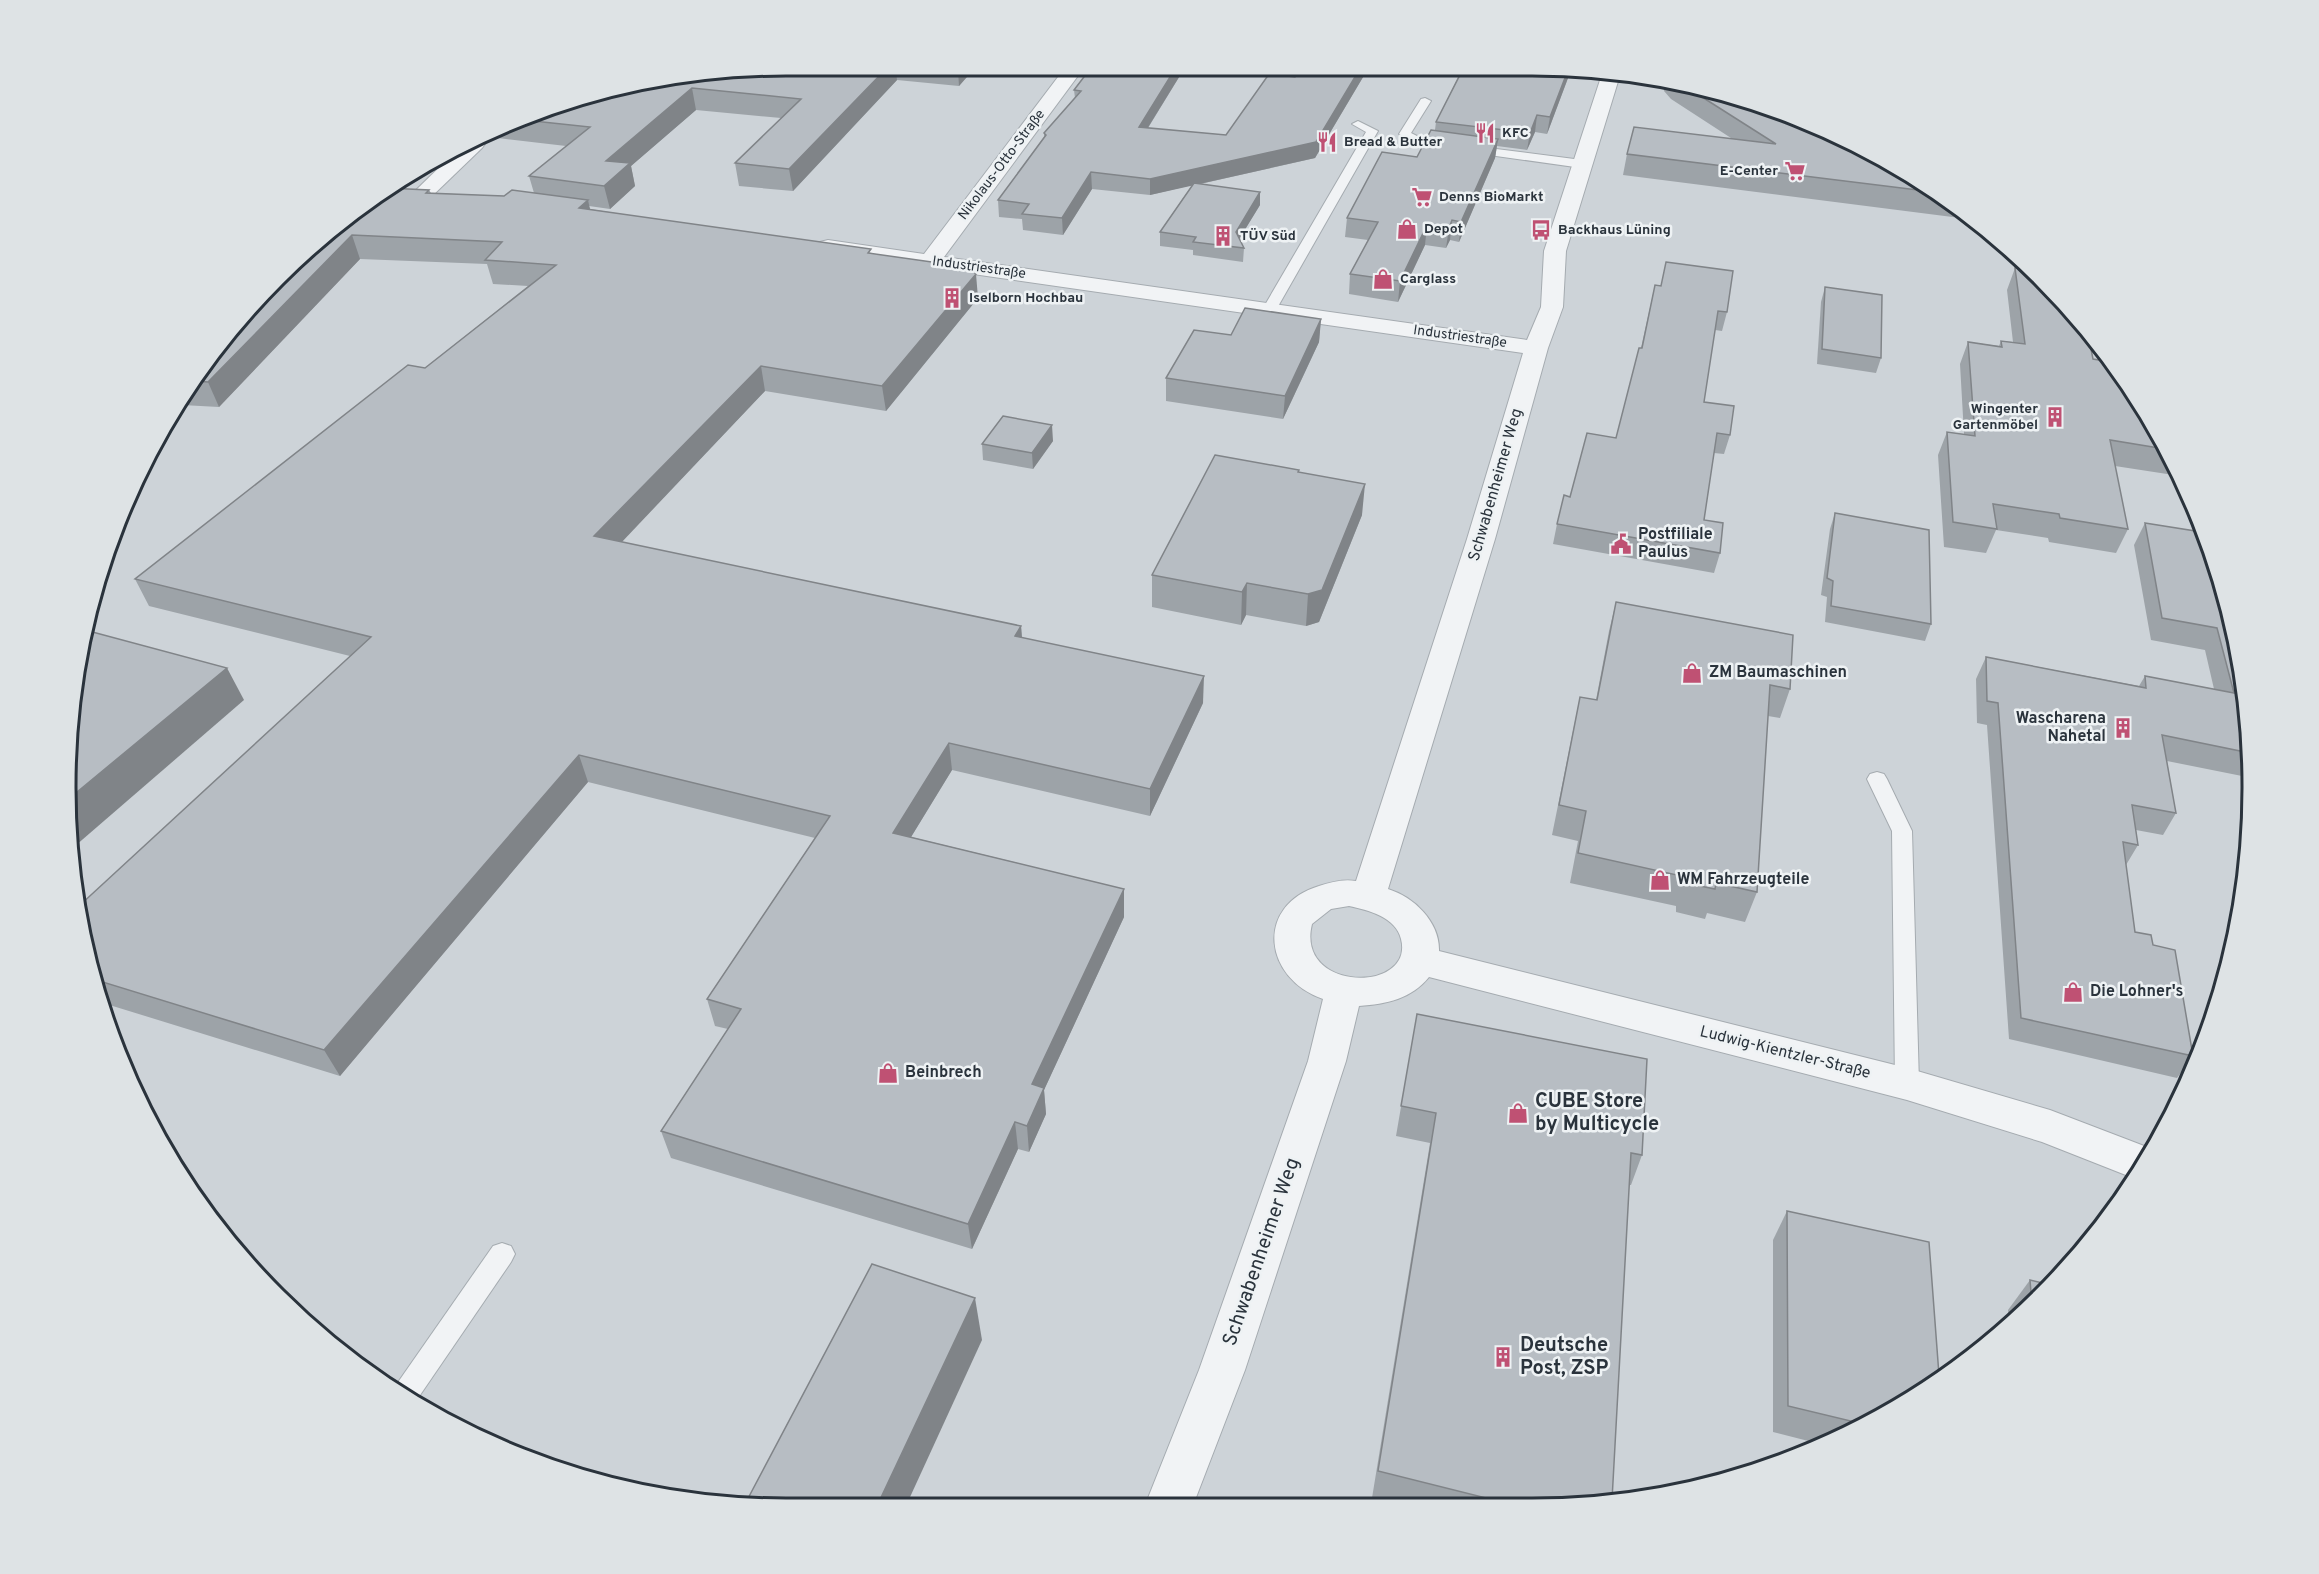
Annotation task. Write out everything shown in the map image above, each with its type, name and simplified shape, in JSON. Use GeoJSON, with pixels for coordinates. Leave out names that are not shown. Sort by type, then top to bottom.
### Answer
{"type":"FeatureCollection","features":[{"type":"Feature","properties":{"kind":"street","name":"Nikolaus-Otto-Straße"},"geometry":{"type":"LineString","coordinates":[[930,261],[1069,76]]}},
{"type":"Feature","properties":{"kind":"street","name":"Schwabenheimer Weg"},"geometry":{"type":"LineString","coordinates":[[1369,894],[1481,539],[1536,348],[1552,307],[1556,251],[1609,81]]}},
{"type":"Feature","properties":{"kind":"street"},"geometry":{"type":"LineString","coordinates":[[450,198],[411,195],[456,159]]}},
{"type":"Feature","properties":{"kind":"street","name":"Industriestraße"},"geometry":{"type":"LineString","coordinates":[[806,243],[1536,348]]}},
{"type":"Feature","properties":{"kind":"street"},"geometry":{"type":"LineString","coordinates":[[1339,894],[1369,894],[1386,900],[1412,920],[1419,933],[1422,947],[1420,960],[1409,976],[1392,988],[1368,993],[1344,992],[1323,985],[1300,966],[1290,943],[1291,927],[1299,913],[1312,902],[1339,894]]}},
{"type":"Feature","properties":{"kind":"street","name":"Ludwig-Kientzler-Straße"},"geometry":{"type":"LineString","coordinates":[[1420,960],[1908,1084],[2050,1127],[2136,1161]]}},
{"type":"Feature","properties":{"kind":"street","name":"Schwabenheimer Weg"},"geometry":{"type":"LineString","coordinates":[[1172,1498],[1222,1370],[1271,1227],[1327,1061],[1344,992]]}},
{"type":"Feature","properties":{"kind":"lane"},"geometry":{"type":"LineString","coordinates":[[1425,101],[1405,134],[1422,143],[1582,164]]}},
{"type":"Feature","properties":{"kind":"lane"},"geometry":{"type":"LineString","coordinates":[[1269,310],[1372,131],[1358,124]]}},
{"type":"Feature","properties":{"kind":"lane"},"geometry":{"type":"LineString","coordinates":[[1877,779],[1902,831],[1908,1084]]}},
{"type":"Feature","properties":{"kind":"lane"},"geometry":{"type":"LineString","coordinates":[[409,1388],[502,1254]]}},
{"type":"Feature","properties":{"kind":"shaded area"},"geometry":{"type":"Polygon","coordinates":[[[787,76],[1532,76],[1625,83],[1671,90],[1760,114],[1846,150],[1927,196],[1965,223],[2000,253],[2034,285],[2096,354],[2123,392],[2169,473],[2205,559],[2218,603],[2229,648],[2241,741],[2241,833],[2236,880],[2229,926],[2205,1015],[2169,1101],[2147,1142],[2123,1182],[2096,1220],[2066,1255],[2034,1289],[1965,1351],[1927,1378],[1846,1424],[1760,1460],[1671,1484],[1578,1496],[1532,1498],[787,1498],[694,1491],[648,1484],[559,1460],[473,1424],[392,1378],[354,1351],[319,1321],[253,1255],[223,1220],[196,1182],[150,1101],[131,1059],[114,1015],[101,971],[90,926],[83,880],[76,787],[78,741],[90,648],[114,559],[150,473],[196,392],[223,354],[285,285],[354,223],[392,196],[473,150],[559,114],[648,90],[741,78],[787,76]]]}},
{"type":"Feature","properties":{"kind":"building"},"geometry":{"type":"Polygon","coordinates":[[[787,76],[879,76],[789,169],[735,163],[801,99],[692,88],[606,161],[630,163],[604,186],[529,176],[590,127],[539,122],[603,101],[648,90],[694,83],[787,76]]]}},
{"type":"Feature","properties":{"kind":"building"},"geometry":{"type":"Polygon","coordinates":[[[1085,76],[1171,76],[1139,127],[1226,135],[1268,76],[1356,76],[1316,142],[1150,179],[1091,172],[1062,218],[1022,214],[1029,204],[998,200],[1046,135],[1044,133],[1081,91],[1074,90],[1085,76]]]}},
{"type":"Feature","properties":{"kind":"building"},"geometry":{"type":"Polygon","coordinates":[[[1459,76],[1565,77],[1550,117],[1537,115],[1530,133],[1436,122],[1459,76]]]}},
{"type":"Feature","properties":{"kind":"building"},"geometry":{"type":"Polygon","coordinates":[[[1704,98],[1760,114],[1804,131],[1846,150],[1917,190],[1627,154],[1634,127],[1776,144],[1704,98]]]}},
{"type":"Feature","properties":{"kind":"building"},"geometry":{"type":"Polygon","coordinates":[[[1431,130],[1498,139],[1461,222],[1452,220],[1449,228],[1427,225],[1400,281],[1350,274],[1378,222],[1347,218],[1382,152],[1417,157],[1431,130]]]}},
{"type":"Feature","properties":{"kind":"building"},"geometry":{"type":"Polygon","coordinates":[[[1194,183],[1260,192],[1236,232],[1244,248],[1193,242],[1196,237],[1160,232],[1194,183]]]}},
{"type":"Feature","properties":{"kind":"building"},"geometry":{"type":"Polygon","coordinates":[[[404,189],[429,190],[426,193],[504,196],[512,190],[588,200],[579,208],[871,249],[868,253],[946,264],[960,262],[976,274],[882,386],[761,366],[594,536],[1021,626],[1015,636],[1204,676],[1150,789],[949,743],[893,833],[1124,889],[1032,1084],[1044,1088],[1027,1126],[1015,1122],[968,1224],[661,1131],[741,1009],[707,999],[830,816],[579,755],[324,1050],[104,983],[90,926],[86,900],[371,637],[135,579],[408,365],[425,368],[556,265],[485,260],[502,242],[352,235],[208,382],[203,382],[223,354],[285,285],[354,223],[404,189]]]}},
{"type":"Feature","properties":{"kind":"building"},"geometry":{"type":"Polygon","coordinates":[[[1666,262],[1733,271],[1727,312],[1718,311],[1704,402],[1734,406],[1730,435],[1717,433],[1704,520],[1723,523],[1720,553],[1557,524],[1564,495],[1570,497],[1587,433],[1616,438],[1639,348],[1642,348],[1655,285],[1661,286],[1666,262]]]}},
{"type":"Feature","properties":{"kind":"building"},"geometry":{"type":"Polygon","coordinates":[[[2015,268],[2066,319],[2091,348],[2093,359],[2100,360],[2123,392],[2155,447],[2110,440],[2128,529],[2060,518],[2059,514],[1993,504],[1997,529],[1953,522],[1947,432],[1975,436],[1968,342],[2002,347],[2001,341],[2025,344],[2015,268]]]}},
{"type":"Feature","properties":{"kind":"building"},"geometry":{"type":"Polygon","coordinates":[[[1825,287],[1882,295],[1881,358],[1822,349],[1825,287]]]}},
{"type":"Feature","properties":{"kind":"building"},"geometry":{"type":"Polygon","coordinates":[[[1245,308],[1321,319],[1285,396],[1166,378],[1194,330],[1231,335],[1245,308]]]}},
{"type":"Feature","properties":{"kind":"building"},"geometry":{"type":"Polygon","coordinates":[[[1003,416],[1052,425],[1032,453],[982,444],[1003,416]]]}},
{"type":"Feature","properties":{"kind":"building"},"geometry":{"type":"Polygon","coordinates":[[[1215,455],[1365,484],[1322,590],[1308,594],[1247,583],[1242,592],[1152,575],[1215,455]]]}},
{"type":"Feature","properties":{"kind":"building"},"geometry":{"type":"Polygon","coordinates":[[[1835,513],[1929,530],[1931,624],[1831,606],[1833,581],[1827,578],[1835,513]]]}},
{"type":"Feature","properties":{"kind":"building"},"geometry":{"type":"Polygon","coordinates":[[[2145,523],[2194,531],[2205,559],[2229,648],[2241,741],[2241,751],[2162,735],[2176,813],[2132,805],[2138,845],[2123,842],[2135,932],[2151,935],[2153,945],[2175,950],[2192,1049],[2189,1055],[2021,1018],[1998,703],[1987,701],[1986,657],[2146,688],[2145,676],[2234,693],[2217,628],[2162,618],[2145,523]]]}},
{"type":"Feature","properties":{"kind":"building"},"geometry":{"type":"Polygon","coordinates":[[[1616,602],[1793,635],[1790,689],[1770,685],[1757,892],[1716,883],[1715,889],[1685,883],[1686,877],[1578,853],[1586,811],[1559,805],[1580,697],[1597,700],[1616,602]]]}},
{"type":"Feature","properties":{"kind":"building"},"geometry":{"type":"Polygon","coordinates":[[[94,632],[227,668],[76,793],[83,694],[94,632]]]}},
{"type":"Feature","properties":{"kind":"building","name":"Deutsche Post, ZSP"},"geometry":{"type":"Polygon","coordinates":[[[1417,1014],[1647,1059],[1642,1155],[1631,1153],[1612,1492],[1578,1496],[1486,1498],[1378,1471],[1436,1113],[1401,1106],[1417,1014]]]}},
{"type":"Feature","properties":{"kind":"building"},"geometry":{"type":"Polygon","coordinates":[[[1787,1211],[1929,1242],[1939,1370],[1851,1421],[1788,1406],[1787,1211]]]}},
{"type":"Feature","properties":{"kind":"building"},"geometry":{"type":"Polygon","coordinates":[[[872,1264],[975,1298],[881,1498],[749,1496],[872,1264]]]}},
{"type":"Feature","properties":{"kind":"building"},"geometry":{"type":"Polygon","coordinates":[[[2030,1280],[2040,1282],[2034,1289],[2031,1292],[2030,1280]]]}},
{"type":"Feature","properties":{"kind":"place","name":"KFC"},"geometry":{"type":"Point","coordinates":[1485,133]}},
{"type":"Feature","properties":{"kind":"place","name":"Bread & Butter"},"geometry":{"type":"Point","coordinates":[1327,142]}},
{"type":"Feature","properties":{"kind":"place","name":"E-Center"},"geometry":{"type":"Point","coordinates":[1795,171]}},
{"type":"Feature","properties":{"kind":"place","name":"Denns BioMarkt"},"geometry":{"type":"Point","coordinates":[1422,197]}},
{"type":"Feature","properties":{"kind":"place","name":"Depot"},"geometry":{"type":"Point","coordinates":[1407,229]}},
{"type":"Feature","properties":{"kind":"place","name":"Backhaus Lüning"},"geometry":{"type":"Point","coordinates":[1541,230]}},
{"type":"Feature","properties":{"kind":"place","name":"TÜV Süd"},"geometry":{"type":"Point","coordinates":[1223,236]}},
{"type":"Feature","properties":{"kind":"place","name":"Carglass"},"geometry":{"type":"Point","coordinates":[1383,279]}},
{"type":"Feature","properties":{"kind":"place","name":"Iselborn Hochbau"},"geometry":{"type":"Point","coordinates":[952,298]}},
{"type":"Feature","properties":{"kind":"place","name":"Wingenter Gartenmöbel"},"geometry":{"type":"Point","coordinates":[2055,417]}},
{"type":"Feature","properties":{"kind":"place","name":"Postfiliale Paulus"},"geometry":{"type":"Point","coordinates":[1621,544]}},
{"type":"Feature","properties":{"kind":"place","name":"ZM Baumaschinen"},"geometry":{"type":"Point","coordinates":[1692,673]}},
{"type":"Feature","properties":{"kind":"place","name":"Wascharena Nahetal"},"geometry":{"type":"Point","coordinates":[2123,728]}},
{"type":"Feature","properties":{"kind":"place","name":"WM Fahrzeugteile"},"geometry":{"type":"Point","coordinates":[1660,880]}},
{"type":"Feature","properties":{"kind":"place","name":"Die Lohner's"},"geometry":{"type":"Point","coordinates":[2073,992]}},
{"type":"Feature","properties":{"kind":"place","name":"Beinbrech"},"geometry":{"type":"Point","coordinates":[888,1073]}},
{"type":"Feature","properties":{"kind":"place","name":"CUBE Store by Multicycle"},"geometry":{"type":"Point","coordinates":[1518,1113]}},
{"type":"Feature","properties":{"kind":"place","name":"Deutsche Post, ZSP"},"geometry":{"type":"Point","coordinates":[1503,1357]}}]}
